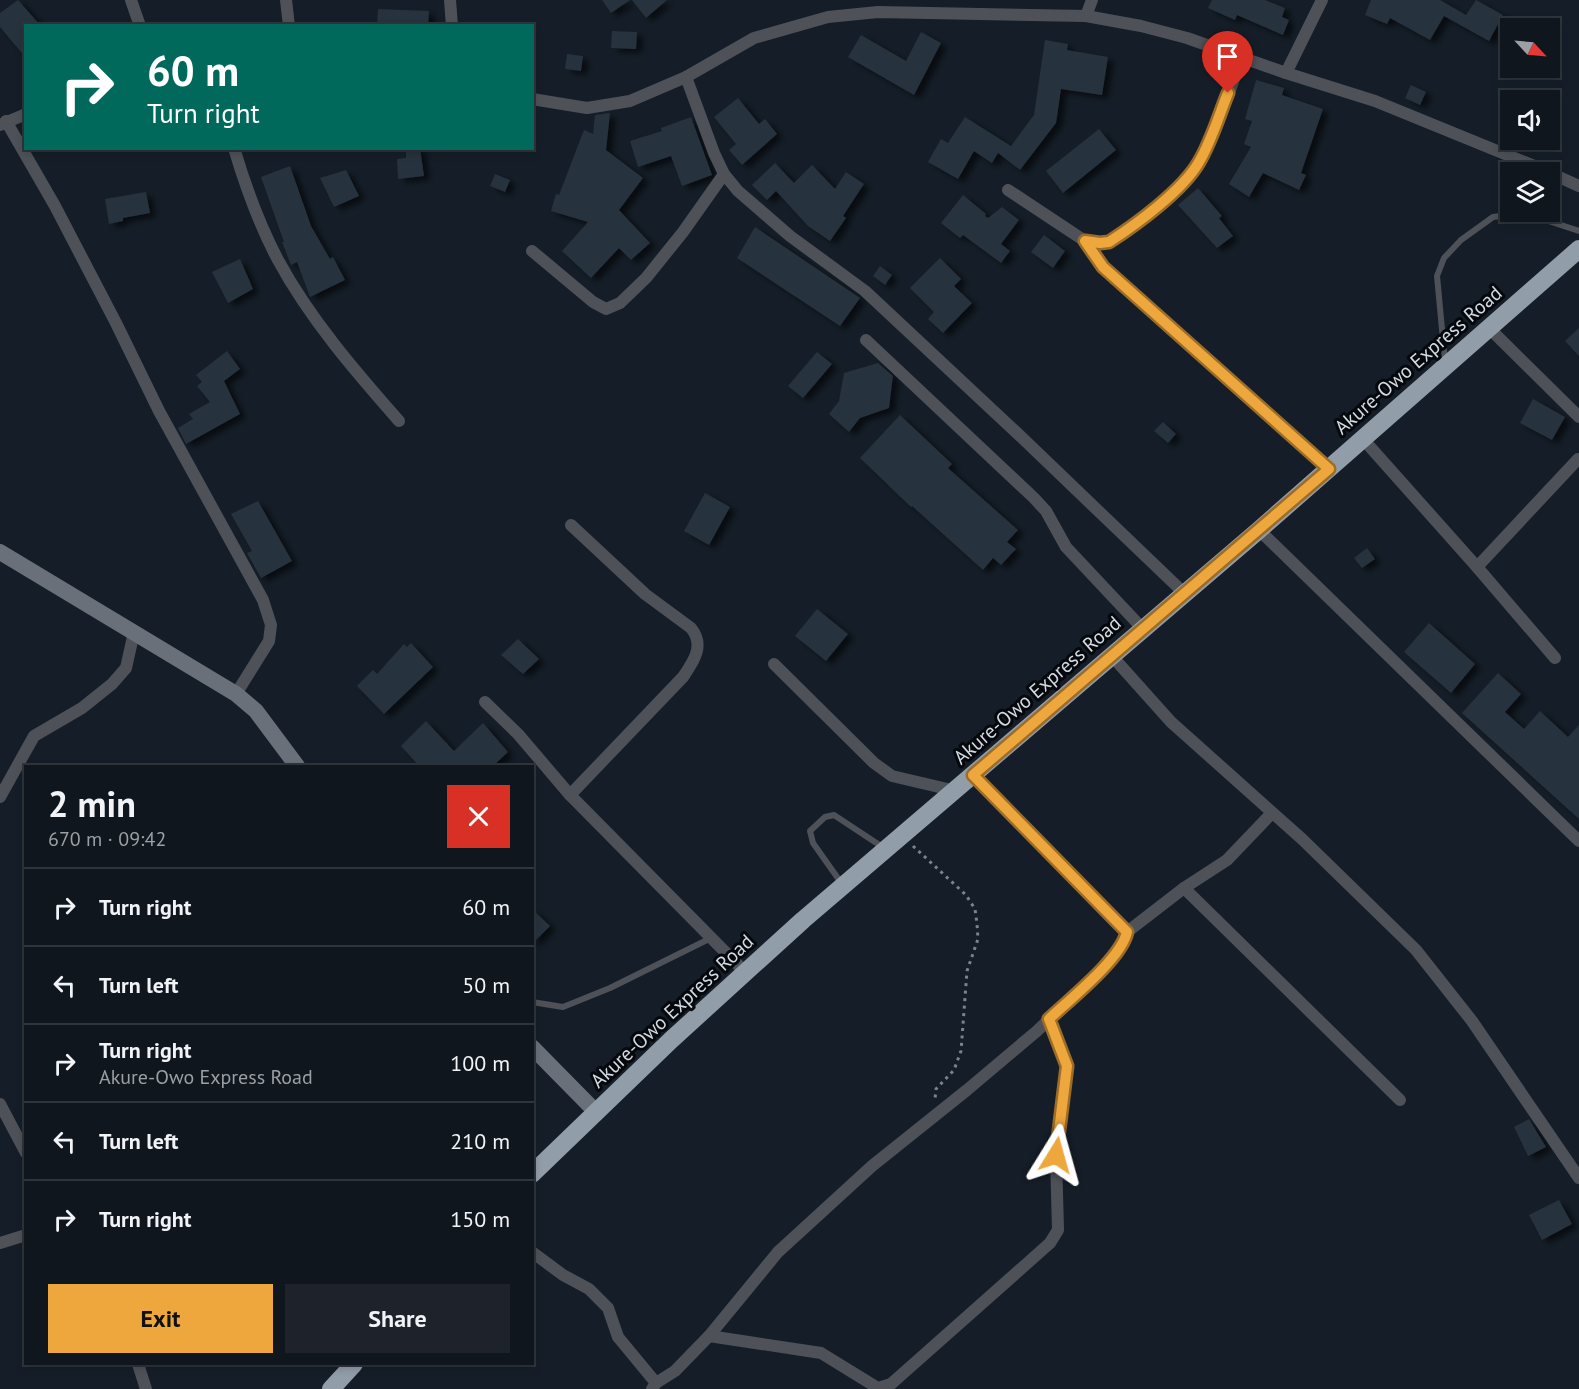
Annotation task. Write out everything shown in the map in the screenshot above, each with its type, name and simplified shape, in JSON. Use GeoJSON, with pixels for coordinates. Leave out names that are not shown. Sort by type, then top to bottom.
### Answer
{"type":"FeatureCollection","features":[{"type":"Feature","properties":{"kind":"highway","name":"Akure-Owo Express Road"},"geometry":{"type":"LineString","coordinates":[[534,1172],[671,1040],[844,886],[1259,530],[1579,249]]}},
{"type":"Feature","properties":{"kind":"highway"},"geometry":{"type":"LineString","coordinates":[[331,1389],[353,1365]]}},
{"type":"Feature","properties":{"kind":"street"},"geometry":{"type":"LineString","coordinates":[[131,0],[139,24]]}},
{"type":"Feature","properties":{"kind":"street"},"geometry":{"type":"LineString","coordinates":[[286,0],[289,24]]}},
{"type":"Feature","properties":{"kind":"street"},"geometry":{"type":"LineString","coordinates":[[450,0],[452,24]]}},
{"type":"Feature","properties":{"kind":"street"},"geometry":{"type":"LineString","coordinates":[[853,14],[854,0]]}},
{"type":"Feature","properties":{"kind":"street"},"geometry":{"type":"LineString","coordinates":[[1086,16],[1092,0]]}},
{"type":"Feature","properties":{"kind":"street"},"geometry":{"type":"LineString","coordinates":[[1286,73],[1322,0]]}},
{"type":"Feature","properties":{"kind":"street"},"geometry":{"type":"LineString","coordinates":[[534,99],[587,108],[630,101],[686,77],[754,38],[828,17],[878,12],[1086,16],[1141,26],[1188,38],[1286,73],[1375,101],[1522,162]]}},
{"type":"Feature","properties":{"kind":"street"},"geometry":{"type":"LineString","coordinates":[[1085,241],[1109,242],[1143,217],[1189,177],[1200,161],[1215,128],[1242,57]]}},
{"type":"Feature","properties":{"kind":"street"},"geometry":{"type":"LineString","coordinates":[[686,77],[714,153],[724,174],[738,191],[790,236],[865,291],[1184,593]]}},
{"type":"Feature","properties":{"kind":"street"},"geometry":{"type":"LineString","coordinates":[[24,115],[3,123],[56,206],[159,411],[263,600],[271,625],[269,641],[236,694]]}},
{"type":"Feature","properties":{"kind":"street"},"geometry":{"type":"LineString","coordinates":[[235,150],[243,178],[278,260],[352,368],[399,421]]}},
{"type":"Feature","properties":{"kind":"street"},"geometry":{"type":"LineString","coordinates":[[532,251],[593,302],[606,309],[620,303],[646,278],[676,241],[724,174]]}},
{"type":"Feature","properties":{"kind":"street"},"geometry":{"type":"LineString","coordinates":[[1560,178],[1579,186]]}},
{"type":"Feature","properties":{"kind":"street"},"geometry":{"type":"LineString","coordinates":[[1008,190],[1085,241],[1103,267],[1329,469]]}},
{"type":"Feature","properties":{"kind":"street"},"geometry":{"type":"LineString","coordinates":[[1489,328],[1579,417]]}},
{"type":"Feature","properties":{"kind":"street"},"geometry":{"type":"LineString","coordinates":[[866,339],[1034,498],[1046,511],[1066,547],[1143,628]]}},
{"type":"Feature","properties":{"kind":"street"},"geometry":{"type":"LineString","coordinates":[[1363,439],[1555,658]]}},
{"type":"Feature","properties":{"kind":"street"},"geometry":{"type":"LineString","coordinates":[[1477,567],[1578,459]]}},
{"type":"Feature","properties":{"kind":"street"},"geometry":{"type":"LineString","coordinates":[[570,795],[683,677],[694,661],[698,649],[696,634],[691,628],[645,594],[571,525]]}},
{"type":"Feature","properties":{"kind":"street"},"geometry":{"type":"LineString","coordinates":[[1259,530],[1579,841]]}},
{"type":"Feature","properties":{"kind":"street"},"geometry":{"type":"LineString","coordinates":[[0,552],[236,694],[256,711],[296,765]]}},
{"type":"Feature","properties":{"kind":"street"},"geometry":{"type":"LineString","coordinates":[[0,797],[33,736],[82,708],[112,684],[126,668],[134,632]]}},
{"type":"Feature","properties":{"kind":"street"},"geometry":{"type":"LineString","coordinates":[[1111,655],[1171,722],[1358,892],[1416,950],[1472,1021],[1579,1178]]}},
{"type":"Feature","properties":{"kind":"street"},"geometry":{"type":"LineString","coordinates":[[774,664],[874,763],[892,776],[956,791]]}},
{"type":"Feature","properties":{"kind":"street"},"geometry":{"type":"LineString","coordinates":[[485,702],[518,734],[570,795],[746,973]]}},
{"type":"Feature","properties":{"kind":"street"},"geometry":{"type":"LineString","coordinates":[[973,775],[1127,932]]}},
{"type":"Feature","properties":{"kind":"street"},"geometry":{"type":"LineString","coordinates":[[534,1253],[563,1275],[590,1289],[608,1308],[618,1337],[654,1386],[675,1371],[709,1336],[778,1252],[872,1166],[940,1113],[1049,1019],[1109,961],[1125,943],[1127,932],[1184,888],[1227,860],[1272,813]]}},
{"type":"Feature","properties":{"kind":"street"},"geometry":{"type":"LineString","coordinates":[[1184,888],[1400,1100]]}},
{"type":"Feature","properties":{"kind":"street"},"geometry":{"type":"LineString","coordinates":[[709,1336],[821,1353],[878,1388],[891,1384],[1050,1243],[1058,1230],[1056,1155],[1067,1066],[1049,1019]]}},
{"type":"Feature","properties":{"kind":"street"},"geometry":{"type":"LineString","coordinates":[[534,1049],[596,1112]]}},
{"type":"Feature","properties":{"kind":"street"},"geometry":{"type":"LineString","coordinates":[[0,1104],[24,1150]]}},
{"type":"Feature","properties":{"kind":"street"},"geometry":{"type":"LineString","coordinates":[[0,1243],[24,1236]]}},
{"type":"Feature","properties":{"kind":"street"},"geometry":{"type":"LineString","coordinates":[[138,1365],[146,1389]]}},
{"type":"Feature","properties":{"kind":"lane"},"geometry":{"type":"LineString","coordinates":[[1445,366],[1437,276],[1444,258],[1461,240],[1492,217],[1514,214],[1530,215],[1579,231]]}},
{"type":"Feature","properties":{"kind":"lane"},"geometry":{"type":"LineString","coordinates":[[844,886],[813,843],[810,831],[825,817],[834,816],[887,850]]}},
{"type":"Feature","properties":{"kind":"lane"},"geometry":{"type":"LineString","coordinates":[[534,1002],[562,1007],[610,988],[711,938]]}},
{"type":"Feature","properties":{"kind":"path"},"geometry":{"type":"LineString","coordinates":[[903,837],[966,895],[975,909],[978,939],[967,971],[961,1051],[954,1070],[936,1089],[934,1097],[940,1113]]}},
{"type":"Feature","properties":{"kind":"building"},"geometry":{"type":"Polygon","coordinates":[[[18,0],[39,24],[24,24],[24,56],[0,27],[0,13],[18,0]]]}},
{"type":"Feature","properties":{"kind":"building"},"geometry":{"type":"Polygon","coordinates":[[[602,0],[630,0],[611,13],[602,0]]]}},
{"type":"Feature","properties":{"kind":"building"},"geometry":{"type":"Polygon","coordinates":[[[632,0],[667,0],[646,18],[632,0]]]}},
{"type":"Feature","properties":{"kind":"building"},"geometry":{"type":"Polygon","coordinates":[[[1212,0],[1265,0],[1285,8],[1282,17],[1289,20],[1283,35],[1237,15],[1235,20],[1208,8],[1212,0]]]}},
{"type":"Feature","properties":{"kind":"building"},"geometry":{"type":"Polygon","coordinates":[[[1371,0],[1440,0],[1466,15],[1476,0],[1503,15],[1489,41],[1444,16],[1430,40],[1390,18],[1387,24],[1365,15],[1371,0]]]}},
{"type":"Feature","properties":{"kind":"building"},"geometry":{"type":"Polygon","coordinates":[[[378,9],[429,11],[428,24],[377,24],[378,9]]]}},
{"type":"Feature","properties":{"kind":"building"},"geometry":{"type":"Polygon","coordinates":[[[612,31],[637,32],[636,49],[611,48],[612,31]]]}},
{"type":"Feature","properties":{"kind":"building"},"geometry":{"type":"Polygon","coordinates":[[[921,32],[941,43],[914,95],[848,57],[861,35],[906,61],[921,32]]]}},
{"type":"Feature","properties":{"kind":"building"},"geometry":{"type":"Polygon","coordinates":[[[1045,40],[1068,44],[1067,50],[1108,57],[1102,95],[1061,89],[1056,123],[1020,170],[998,153],[992,163],[974,151],[958,179],[928,162],[941,139],[948,143],[965,117],[1011,146],[1034,115],[1045,40]]]}},
{"type":"Feature","properties":{"kind":"building"},"geometry":{"type":"Polygon","coordinates":[[[567,54],[583,56],[581,71],[565,69],[567,54]]]}},
{"type":"Feature","properties":{"kind":"building"},"geometry":{"type":"Polygon","coordinates":[[[1256,80],[1284,88],[1282,95],[1323,109],[1301,173],[1306,175],[1299,190],[1263,173],[1249,197],[1229,184],[1251,147],[1244,144],[1252,121],[1245,119],[1256,80]]]}},
{"type":"Feature","properties":{"kind":"building"},"geometry":{"type":"Polygon","coordinates":[[[1411,85],[1426,92],[1420,105],[1405,98],[1411,85]]]}},
{"type":"Feature","properties":{"kind":"building"},"geometry":{"type":"Polygon","coordinates":[[[738,98],[759,124],[765,119],[777,134],[742,165],[729,150],[736,144],[714,117],[738,98]]]}},
{"type":"Feature","properties":{"kind":"building"},"geometry":{"type":"Polygon","coordinates":[[[610,113],[606,150],[643,178],[619,210],[650,243],[631,260],[619,248],[591,278],[562,251],[588,222],[551,211],[584,130],[593,134],[595,115],[610,113]]]}},
{"type":"Feature","properties":{"kind":"building"},"geometry":{"type":"Polygon","coordinates":[[[691,117],[712,175],[682,186],[671,156],[638,167],[630,141],[662,131],[661,128],[691,117]]]}},
{"type":"Feature","properties":{"kind":"building"},"geometry":{"type":"Polygon","coordinates":[[[1099,129],[1116,150],[1063,193],[1046,171],[1099,129]]]}},
{"type":"Feature","properties":{"kind":"building"},"geometry":{"type":"Polygon","coordinates":[[[406,150],[420,150],[424,176],[398,179],[397,159],[406,158],[406,150]]]}},
{"type":"Feature","properties":{"kind":"building"},"geometry":{"type":"Polygon","coordinates":[[[775,163],[794,183],[812,165],[835,189],[846,172],[864,184],[843,216],[846,218],[830,241],[808,226],[776,191],[767,200],[752,185],[775,163]]]}},
{"type":"Feature","properties":{"kind":"building"},"geometry":{"type":"Polygon","coordinates":[[[290,166],[311,226],[330,259],[333,257],[345,280],[310,297],[297,262],[291,265],[261,177],[290,166]]]}},
{"type":"Feature","properties":{"kind":"building"},"geometry":{"type":"Polygon","coordinates":[[[346,170],[359,196],[334,207],[320,178],[346,170]]]}},
{"type":"Feature","properties":{"kind":"building"},"geometry":{"type":"Polygon","coordinates":[[[495,174],[510,180],[505,192],[490,186],[495,174]]]}},
{"type":"Feature","properties":{"kind":"building"},"geometry":{"type":"Polygon","coordinates":[[[1198,188],[1222,216],[1219,218],[1233,236],[1217,248],[1178,205],[1198,188]]]}},
{"type":"Feature","properties":{"kind":"building"},"geometry":{"type":"Polygon","coordinates":[[[146,192],[150,213],[123,218],[123,221],[109,224],[105,199],[146,192]]]}},
{"type":"Feature","properties":{"kind":"building"},"geometry":{"type":"Polygon","coordinates":[[[963,195],[988,218],[1002,207],[1019,220],[1001,244],[1010,251],[1001,263],[963,235],[960,238],[941,223],[963,195]]]}},
{"type":"Feature","properties":{"kind":"building"},"geometry":{"type":"Polygon","coordinates":[[[755,227],[860,298],[840,326],[737,258],[755,227]]]}},
{"type":"Feature","properties":{"kind":"building"},"geometry":{"type":"Polygon","coordinates":[[[1044,235],[1065,251],[1053,268],[1031,252],[1044,235]]]}},
{"type":"Feature","properties":{"kind":"building"},"geometry":{"type":"Polygon","coordinates":[[[940,258],[961,279],[954,286],[972,303],[943,333],[928,319],[934,312],[910,288],[940,258]]]}},
{"type":"Feature","properties":{"kind":"building"},"geometry":{"type":"Polygon","coordinates":[[[240,259],[253,289],[228,303],[212,272],[240,259]]]}},
{"type":"Feature","properties":{"kind":"building"},"geometry":{"type":"Polygon","coordinates":[[[880,266],[892,275],[885,285],[873,276],[880,266]]]}},
{"type":"Feature","properties":{"kind":"building"},"geometry":{"type":"Polygon","coordinates":[[[1579,328],[1579,356],[1565,341],[1579,328]]]}},
{"type":"Feature","properties":{"kind":"building"},"geometry":{"type":"Polygon","coordinates":[[[227,351],[240,369],[224,381],[240,414],[186,444],[178,428],[193,419],[189,414],[210,402],[197,386],[202,382],[196,375],[227,351]]]}},
{"type":"Feature","properties":{"kind":"building"},"geometry":{"type":"Polygon","coordinates":[[[817,352],[832,364],[803,398],[788,386],[817,352]]]}},
{"type":"Feature","properties":{"kind":"building"},"geometry":{"type":"Polygon","coordinates":[[[878,363],[893,376],[889,408],[860,418],[849,432],[829,414],[839,401],[844,373],[878,363]]]}},
{"type":"Feature","properties":{"kind":"building"},"geometry":{"type":"Polygon","coordinates":[[[1533,399],[1565,417],[1552,440],[1520,423],[1533,399]]]}},
{"type":"Feature","properties":{"kind":"building"},"geometry":{"type":"Polygon","coordinates":[[[900,415],[952,464],[948,468],[1018,530],[1007,542],[1016,549],[1001,565],[993,558],[983,570],[911,507],[860,458],[900,415]]]}},
{"type":"Feature","properties":{"kind":"building"},"geometry":{"type":"Polygon","coordinates":[[[1163,422],[1176,434],[1168,443],[1154,431],[1163,422]]]}},
{"type":"Feature","properties":{"kind":"building"},"geometry":{"type":"Polygon","coordinates":[[[705,493],[730,507],[709,545],[684,531],[705,493]]]}},
{"type":"Feature","properties":{"kind":"building"},"geometry":{"type":"Polygon","coordinates":[[[258,501],[292,561],[261,578],[247,553],[252,551],[231,514],[258,501]]]}},
{"type":"Feature","properties":{"kind":"building"},"geometry":{"type":"Polygon","coordinates":[[[1367,548],[1375,559],[1362,568],[1354,558],[1367,548]]]}},
{"type":"Feature","properties":{"kind":"building"},"geometry":{"type":"Polygon","coordinates":[[[817,609],[848,634],[826,661],[795,636],[817,609]]]}},
{"type":"Feature","properties":{"kind":"building"},"geometry":{"type":"Polygon","coordinates":[[[1429,623],[1475,664],[1451,693],[1404,652],[1429,623]]]}},
{"type":"Feature","properties":{"kind":"building"},"geometry":{"type":"Polygon","coordinates":[[[518,639],[539,659],[523,674],[501,655],[518,639]]]}},
{"type":"Feature","properties":{"kind":"building"},"geometry":{"type":"Polygon","coordinates":[[[411,643],[433,667],[384,714],[357,686],[373,670],[377,674],[404,644],[407,647],[411,643]]]}},
{"type":"Feature","properties":{"kind":"building"},"geometry":{"type":"Polygon","coordinates":[[[1498,673],[1521,694],[1505,712],[1524,729],[1540,711],[1568,737],[1579,725],[1579,819],[1462,713],[1498,673]]]}},
{"type":"Feature","properties":{"kind":"building"},"geometry":{"type":"Polygon","coordinates":[[[426,721],[454,751],[483,723],[508,752],[494,765],[418,765],[401,746],[426,721]]]}},
{"type":"Feature","properties":{"kind":"building"},"geometry":{"type":"Polygon","coordinates":[[[534,911],[550,926],[534,942],[534,911]]]}},
{"type":"Feature","properties":{"kind":"building"},"geometry":{"type":"Polygon","coordinates":[[[1529,1119],[1546,1147],[1528,1156],[1514,1127],[1529,1119]]]}},
{"type":"Feature","properties":{"kind":"building"},"geometry":{"type":"Polygon","coordinates":[[[1559,1200],[1572,1224],[1542,1240],[1529,1215],[1559,1200]]]}},
{"type":"Feature","properties":{"kind":"route"},"geometry":{"type":"LineString","coordinates":[[1056,1155],[1067,1066],[1049,1019],[1113,957],[1125,943],[1127,932],[973,775],[1329,469],[1103,267],[1085,241],[1109,242],[1119,236],[1189,177],[1200,161],[1228,93]]}}]}
